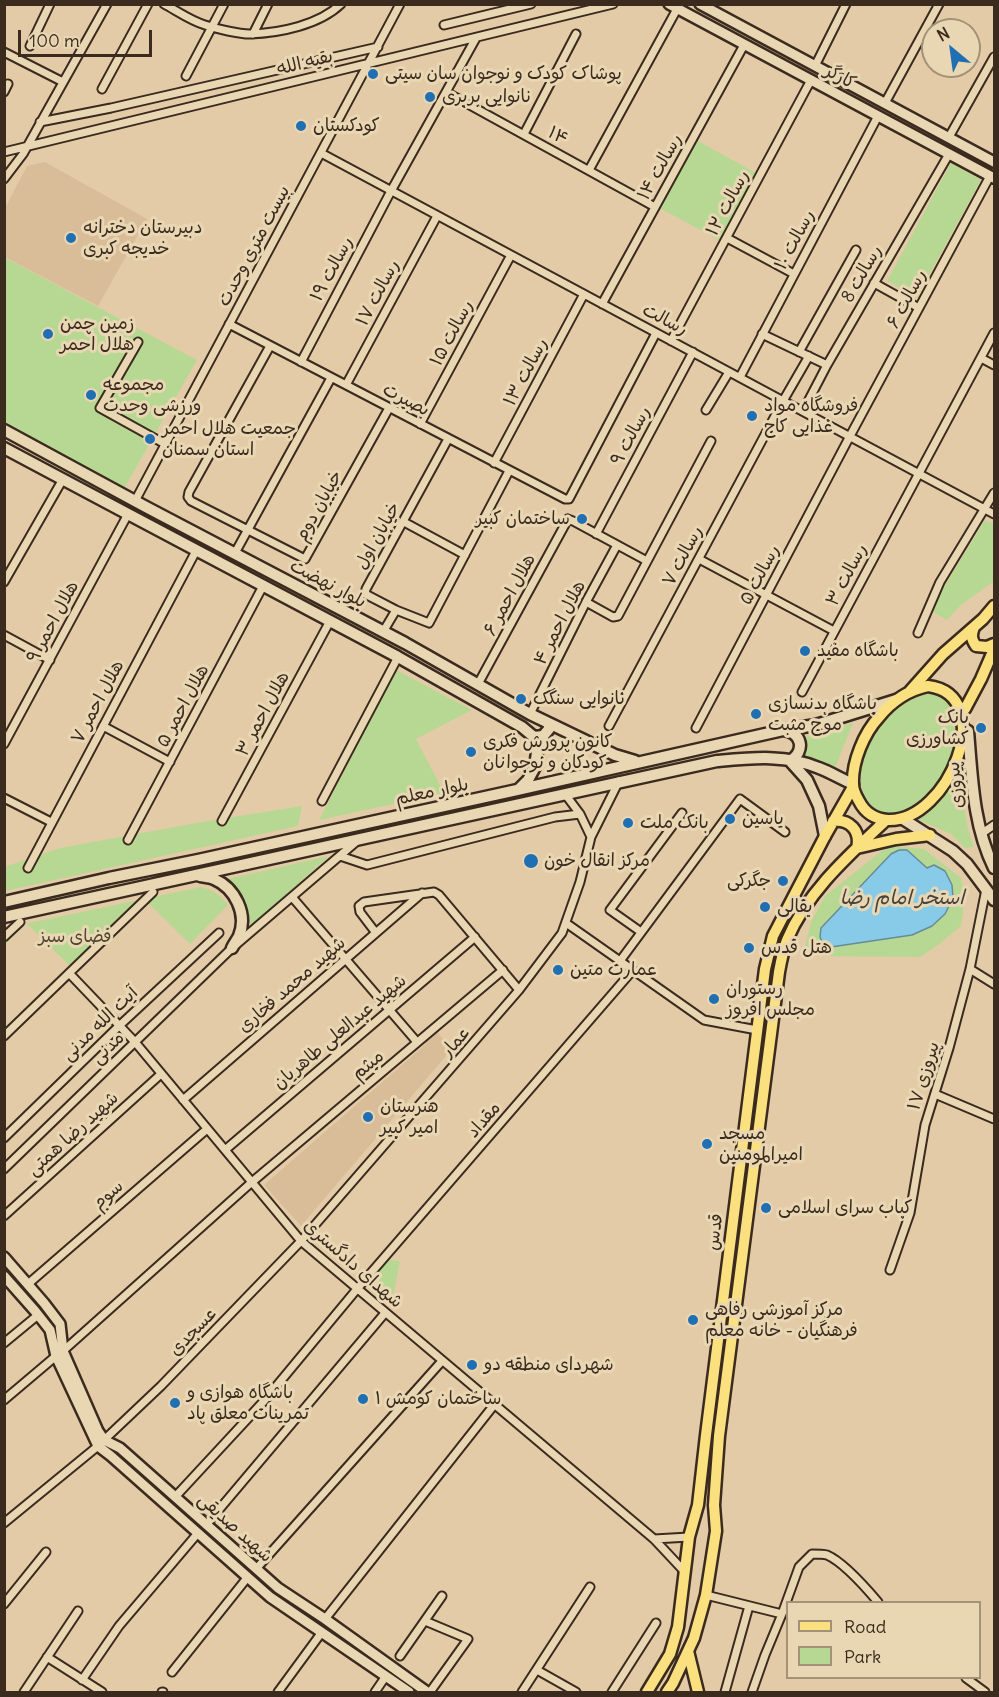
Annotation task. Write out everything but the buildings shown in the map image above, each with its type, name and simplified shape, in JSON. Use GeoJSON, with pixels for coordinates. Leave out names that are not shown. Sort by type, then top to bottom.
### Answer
{"type":"FeatureCollection","features":[{"type":"Feature","properties":{"kind":"main road","name":"بلوار نهضت"},"geometry":{"type":"LineString","coordinates":[[4,430],[383,632],[549,724],[615,755],[638,762]]}},
{"type":"Feature","properties":{"kind":"main road","name":"بلوار نهضت"},"geometry":{"type":"LineString","coordinates":[[4,448],[398,657],[522,727],[534,737]]}},
{"type":"Feature","properties":{"kind":"main road"},"geometry":{"type":"LineString","coordinates":[[910,691],[928,686],[940,687],[951,692],[965,709],[968,731],[958,766],[950,780],[929,803],[903,819],[880,820],[870,815],[862,807],[853,786],[857,757],[863,741],[879,716],[910,691],[943,654],[994,606]]}},
{"type":"Feature","properties":{"kind":"main road"},"geometry":{"type":"LineString","coordinates":[[974,627],[971,635],[976,646],[987,647],[994,644]]}},
{"type":"Feature","properties":{"kind":"main road"},"geometry":{"type":"LineString","coordinates":[[965,709],[994,649]]}},
{"type":"Feature","properties":{"kind":"main road","name":"بلوار معلم"},"geometry":{"type":"LineString","coordinates":[[4,902],[783,730],[816,725],[899,698]]}},
{"type":"Feature","properties":{"kind":"main road"},"geometry":{"type":"LineString","coordinates":[[518,790],[528,780],[535,766],[537,752],[534,737],[543,736],[549,729],[549,724]]}},
{"type":"Feature","properties":{"kind":"main road"},"geometry":{"type":"LineString","coordinates":[[783,730],[790,731],[799,739],[800,752],[790,760],[807,780],[819,806],[825,836]]}},
{"type":"Feature","properties":{"kind":"main road","name":"پیروزی"},"geometry":{"type":"LineString","coordinates":[[968,731],[976,814],[986,851],[994,868]]}},
{"type":"Feature","properties":{"kind":"main road","name":"بلوار معلم"},"geometry":{"type":"LineString","coordinates":[[4,917],[717,761],[760,758],[790,760],[817,767],[853,786]]}},
{"type":"Feature","properties":{"kind":"main road","name":"قدس"},"geometry":{"type":"LineString","coordinates":[[647,1692],[670,1654],[678,1626],[690,1534],[698,1504],[765,969],[773,936],[853,786]]}},
{"type":"Feature","properties":{"kind":"main road"},"geometry":{"type":"LineString","coordinates":[[903,819],[953,851],[967,864],[994,900]]}},
{"type":"Feature","properties":{"kind":"main road"},"geometry":{"type":"LineString","coordinates":[[833,821],[842,820],[853,827],[859,839],[857,848],[896,839],[930,835]]}},
{"type":"Feature","properties":{"kind":"main road","name":"قدس"},"geometry":{"type":"LineString","coordinates":[[667,1692],[696,1632],[706,1595],[716,1531],[714,1505],[719,1436],[779,972],[786,941],[807,902],[886,820]]}},
{"type":"Feature","properties":{"kind":"main road"},"geometry":{"type":"LineString","coordinates":[[197,875],[213,878],[228,887],[237,901],[242,917],[240,934],[232,948]]}},
{"type":"Feature","properties":{"kind":"main road"},"geometry":{"type":"LineString","coordinates":[[690,1534],[697,1522],[702,1520],[707,1520],[716,1531]]}},
{"type":"Feature","properties":{"kind":"main road"},"geometry":{"type":"LineString","coordinates":[[678,1626],[684,1634],[696,1632]]}},
{"type":"Feature","properties":{"kind":"main road"},"geometry":{"type":"LineString","coordinates":[[688,1651],[698,1692]]}},
{"type":"Feature","properties":{"kind":"street"},"geometry":{"type":"LineString","coordinates":[[30,46],[50,4]]}},
{"type":"Feature","properties":{"kind":"street"},"geometry":{"type":"LineString","coordinates":[[4,179],[26,147],[107,4]]}},
{"type":"Feature","properties":{"kind":"street"},"geometry":{"type":"LineString","coordinates":[[102,89],[148,4]]}},
{"type":"Feature","properties":{"kind":"street"},"geometry":{"type":"LineString","coordinates":[[164,4],[204,25],[253,34],[293,28],[314,22],[341,4]]}},
{"type":"Feature","properties":{"kind":"street"},"geometry":{"type":"LineString","coordinates":[[186,76],[224,4]]}},
{"type":"Feature","properties":{"kind":"street"},"geometry":{"type":"LineString","coordinates":[[253,34],[268,4]]}},
{"type":"Feature","properties":{"kind":"street","name":"بیست متری وحدت"},"geometry":{"type":"LineString","coordinates":[[135,501],[400,4]]}},
{"type":"Feature","properties":{"kind":"street"},"geometry":{"type":"LineString","coordinates":[[444,25],[503,8],[531,4]]}},
{"type":"Feature","properties":{"kind":"street","name":"بقیه الله"},"geometry":{"type":"LineString","coordinates":[[4,152],[612,4]]}},
{"type":"Feature","properties":{"kind":"street","name":"کارگر"},"geometry":{"type":"LineString","coordinates":[[700,4],[994,162]]}},
{"type":"Feature","properties":{"kind":"street"},"geometry":{"type":"LineString","coordinates":[[815,66],[846,4]]}},
{"type":"Feature","properties":{"kind":"street"},"geometry":{"type":"LineString","coordinates":[[885,103],[939,4]]}},
{"type":"Feature","properties":{"kind":"street"},"geometry":{"type":"LineString","coordinates":[[589,170],[673,7]]}},
{"type":"Feature","properties":{"kind":"street","name":"کارگر"},"geometry":{"type":"LineString","coordinates":[[673,7],[992,177]]}},
{"type":"Feature","properties":{"kind":"street"},"geometry":{"type":"LineString","coordinates":[[524,134],[576,34]]}},
{"type":"Feature","properties":{"kind":"street","name":"رسالت ۱۹"},"geometry":{"type":"LineString","coordinates":[[301,362],[391,191],[476,38]]}},
{"type":"Feature","properties":{"kind":"street","name":"رسالت ۱۴"},"geometry":{"type":"LineString","coordinates":[[602,304],[744,45]]}},
{"type":"Feature","properties":{"kind":"street"},"geometry":{"type":"LineString","coordinates":[[40,122],[378,47]]}},
{"type":"Feature","properties":{"kind":"street"},"geometry":{"type":"LineString","coordinates":[[4,52],[63,82]]}},
{"type":"Feature","properties":{"kind":"street"},"geometry":{"type":"LineString","coordinates":[[949,138],[994,57]]}},
{"type":"Feature","properties":{"kind":"street","name":"رسالت ۱۲"},"geometry":{"type":"LineString","coordinates":[[671,341],[811,80]]}},
{"type":"Feature","properties":{"kind":"street"},"geometry":{"type":"LineString","coordinates":[[4,92],[8,84]]}},
{"type":"Feature","properties":{"kind":"street","name":"۱۴"},"geometry":{"type":"LineString","coordinates":[[446,92],[655,207]]}},
{"type":"Feature","properties":{"kind":"street","name":"رسالت ۱۰"},"geometry":{"type":"LineString","coordinates":[[740,377],[878,116]]}},
{"type":"Feature","properties":{"kind":"street","name":"رسالت"},"geometry":{"type":"LineString","coordinates":[[321,153],[994,514]]}},
{"type":"Feature","properties":{"kind":"street","name":"رسالت 8"},"geometry":{"type":"LineString","coordinates":[[803,411],[827,365],[949,154]]}},
{"type":"Feature","properties":{"kind":"street","name":"رسالت ۶"},"geometry":{"type":"LineString","coordinates":[[850,436],[992,177]]}},
{"type":"Feature","properties":{"kind":"street","name":"رسالت ۱۷"},"geometry":{"type":"LineString","coordinates":[[346,386],[437,216]]}},
{"type":"Feature","properties":{"kind":"street"},"geometry":{"type":"LineString","coordinates":[[727,238],[794,274]]}},
{"type":"Feature","properties":{"kind":"street"},"geometry":{"type":"LineString","coordinates":[[799,352],[856,250]]}},
{"type":"Feature","properties":{"kind":"street","name":"رسالت ۱۵"},"geometry":{"type":"LineString","coordinates":[[420,424],[511,255]]}},
{"type":"Feature","properties":{"kind":"street"},"geometry":{"type":"LineString","coordinates":[[874,283],[919,308]]}},
{"type":"Feature","properties":{"kind":"street","name":"رسالت ۱۳"},"geometry":{"type":"LineString","coordinates":[[494,463],[584,294]]}},
{"type":"Feature","properties":{"kind":"street","name":"بصیرت"},"geometry":{"type":"LineString","coordinates":[[229,324],[565,499],[569,499],[656,333]]}},
{"type":"Feature","properties":{"kind":"street","name":"رسالت ۳"},"geometry":{"type":"LineString","coordinates":[[802,692],[994,333]]}},
{"type":"Feature","properties":{"kind":"street"},"geometry":{"type":"LineString","coordinates":[[762,334],[827,365]]}},
{"type":"Feature","properties":{"kind":"street"},"geometry":{"type":"LineString","coordinates":[[138,342],[100,408],[165,444]]}},
{"type":"Feature","properties":{"kind":"street","name":"خیابان دوم"},"geometry":{"type":"LineString","coordinates":[[270,346],[188,497],[191,501],[305,560],[389,408]]}},
{"type":"Feature","properties":{"kind":"street","name":"رسالت ۹"},"geometry":{"type":"LineString","coordinates":[[596,534],[693,352]]}},
{"type":"Feature","properties":{"kind":"street","name":"رسالت ۷"},"geometry":{"type":"LineString","coordinates":[[609,726],[809,356]]}},
{"type":"Feature","properties":{"kind":"street"},"geometry":{"type":"LineString","coordinates":[[981,358],[994,365]]}},
{"type":"Feature","properties":{"kind":"street"},"geometry":{"type":"LineString","coordinates":[[706,410],[729,372]]}},
{"type":"Feature","properties":{"kind":"street"},"geometry":{"type":"LineString","coordinates":[[235,553],[331,378]]}},
{"type":"Feature","properties":{"kind":"street","name":"رسالت ۵"},"geometry":{"type":"LineString","coordinates":[[696,728],[850,436]]}},
{"type":"Feature","properties":{"kind":"street","name":"خیابان اول"},"geometry":{"type":"LineString","coordinates":[[448,439],[366,589],[366,594],[396,610],[429,623],[509,471]]}},
{"type":"Feature","properties":{"kind":"street"},"geometry":{"type":"LineString","coordinates":[[586,602],[613,617],[618,616],[711,441]]}},
{"type":"Feature","properties":{"kind":"street"},"geometry":{"type":"LineString","coordinates":[[4,582],[63,479]]}},
{"type":"Feature","properties":{"kind":"street"},"geometry":{"type":"LineString","coordinates":[[918,633],[940,582],[994,493]]}},
{"type":"Feature","properties":{"kind":"street","name":"هلال احمر ۹"},"geometry":{"type":"LineString","coordinates":[[4,744],[128,514]]}},
{"type":"Feature","properties":{"kind":"street","name":"هلال احمر ۶"},"geometry":{"type":"LineString","coordinates":[[478,684],[568,519],[596,534]]}},
{"type":"Feature","properties":{"kind":"street"},"geometry":{"type":"LineString","coordinates":[[404,522],[465,555]]}},
{"type":"Feature","properties":{"kind":"street"},"geometry":{"type":"LineString","coordinates":[[596,534],[647,561]]}},
{"type":"Feature","properties":{"kind":"street","name":"هلال احمر ۴"},"geometry":{"type":"LineString","coordinates":[[530,714],[617,545]]}},
{"type":"Feature","properties":{"kind":"street","name":"هلال احمر ۷"},"geometry":{"type":"LineString","coordinates":[[28,868],[196,550]]}},
{"type":"Feature","properties":{"kind":"street"},"geometry":{"type":"LineString","coordinates":[[699,559],[834,631]]}},
{"type":"Feature","properties":{"kind":"street","name":"هلال احمر ۵"},"geometry":{"type":"LineString","coordinates":[[128,840],[263,586]]}},
{"type":"Feature","properties":{"kind":"street"},"geometry":{"type":"LineString","coordinates":[[383,632],[396,610]]}},
{"type":"Feature","properties":{"kind":"street","name":"هلال احمر ۳"},"geometry":{"type":"LineString","coordinates":[[222,820],[330,621]]}},
{"type":"Feature","properties":{"kind":"street"},"geometry":{"type":"LineString","coordinates":[[4,635],[50,660]]}},
{"type":"Feature","properties":{"kind":"street"},"geometry":{"type":"LineString","coordinates":[[322,801],[398,657]]}},
{"type":"Feature","properties":{"kind":"street"},"geometry":{"type":"LineString","coordinates":[[103,726],[170,762]]}},
{"type":"Feature","properties":{"kind":"street","name":"عمار"},"geometry":{"type":"LineString","coordinates":[[301,1241],[466,1053],[519,990],[562,933],[580,882],[591,837],[619,781]]}},
{"type":"Feature","properties":{"kind":"street"},"geometry":{"type":"LineString","coordinates":[[566,794],[580,814],[591,837]]}},
{"type":"Feature","properties":{"kind":"street"},"geometry":{"type":"LineString","coordinates":[[4,798],[51,822]]}},
{"type":"Feature","properties":{"kind":"street"},"geometry":{"type":"LineString","coordinates":[[620,961],[740,799],[784,832]]}},
{"type":"Feature","properties":{"kind":"street"},"geometry":{"type":"LineString","coordinates":[[642,932],[610,910],[682,813]]}},
{"type":"Feature","properties":{"kind":"street"},"geometry":{"type":"LineString","coordinates":[[340,856],[367,865],[555,817],[580,814]]}},
{"type":"Feature","properties":{"kind":"street"},"geometry":{"type":"LineString","coordinates":[[981,834],[994,825]]}},
{"type":"Feature","properties":{"kind":"street","name":"مدنی"},"geometry":{"type":"LineString","coordinates":[[4,1169],[232,948],[359,840]]}},
{"type":"Feature","properties":{"kind":"street","name":"پیروزی ۱۷"},"geometry":{"type":"LineString","coordinates":[[890,1270],[910,1213],[925,1125],[970,969],[986,888]]}},
{"type":"Feature","properties":{"kind":"street"},"geometry":{"type":"LineString","coordinates":[[376,933],[360,912],[359,906],[364,902],[430,891],[440,895],[519,990]]}},
{"type":"Feature","properties":{"kind":"street"},"geometry":{"type":"LineString","coordinates":[[4,1036],[153,892]]}},
{"type":"Feature","properties":{"kind":"street","name":"شهید محمد فخاری"},"geometry":{"type":"LineString","coordinates":[[183,1100],[422,893]]}},
{"type":"Feature","properties":{"kind":"street"},"geometry":{"type":"LineString","coordinates":[[292,897],[417,1042]]}},
{"type":"Feature","properties":{"kind":"street"},"geometry":{"type":"LineString","coordinates":[[4,937],[20,922]]}},
{"type":"Feature","properties":{"kind":"street"},"geometry":{"type":"LineString","coordinates":[[566,923],[704,1020],[757,1030]]}},
{"type":"Feature","properties":{"kind":"street","name":"آیت الله مدنی"},"geometry":{"type":"LineString","coordinates":[[4,1138],[219,933]]}},
{"type":"Feature","properties":{"kind":"street","name":"شهید عبدالعلی طاهریان"},"geometry":{"type":"LineString","coordinates":[[225,1150],[475,937]]}},
{"type":"Feature","properties":{"kind":"street"},"geometry":{"type":"LineString","coordinates":[[970,969],[994,984]]}},
{"type":"Feature","properties":{"kind":"street","name":"میثم"},"geometry":{"type":"LineString","coordinates":[[4,1400],[252,1182],[503,970]]}},
{"type":"Feature","properties":{"kind":"street","name":"مقداد"},"geometry":{"type":"LineString","coordinates":[[175,1497],[264,1401],[357,1289],[633,970]]}},
{"type":"Feature","properties":{"kind":"street","name":"شهدای دادگستری"},"geometry":{"type":"LineString","coordinates":[[69,973],[135,1042],[301,1241],[654,1539],[684,1571]]}},
{"type":"Feature","properties":{"kind":"street","name":"شهید رضا همتی"},"geometry":{"type":"LineString","coordinates":[[4,1215],[161,1074]]}},
{"type":"Feature","properties":{"kind":"street"},"geometry":{"type":"LineString","coordinates":[[935,1094],[994,1119]]}},
{"type":"Feature","properties":{"kind":"street","name":"سوم"},"geometry":{"type":"LineString","coordinates":[[28,1284],[207,1129]]}},
{"type":"Feature","properties":{"kind":"street","name":"عسجدی"},"geometry":{"type":"LineString","coordinates":[[4,1522],[101,1443],[161,1386],[301,1241]]}},
{"type":"Feature","properties":{"kind":"street"},"geometry":{"type":"LineString","coordinates":[[4,1257],[60,1324],[59,1354]]}},
{"type":"Feature","properties":{"kind":"street"},"geometry":{"type":"LineString","coordinates":[[4,1276],[50,1330],[59,1354]]}},
{"type":"Feature","properties":{"kind":"street"},"geometry":{"type":"LineString","coordinates":[[82,1680],[119,1626],[385,1313]]}},
{"type":"Feature","properties":{"kind":"street"},"geometry":{"type":"LineString","coordinates":[[4,1343],[38,1315]]}},
{"type":"Feature","properties":{"kind":"street","name":"شهید صدیقی"},"geometry":{"type":"LineString","coordinates":[[59,1354],[101,1443],[270,1597],[409,1692]]}},
{"type":"Feature","properties":{"kind":"street"},"geometry":{"type":"LineString","coordinates":[[256,1569],[442,1361]]}},
{"type":"Feature","properties":{"kind":"street"},"geometry":{"type":"LineString","coordinates":[[325,1619],[494,1405]]}},
{"type":"Feature","properties":{"kind":"street","name":"شهید صدیقی"},"geometry":{"type":"LineString","coordinates":[[101,1443],[120,1448],[278,1588],[429,1692]]}},
{"type":"Feature","properties":{"kind":"street"},"geometry":{"type":"LineString","coordinates":[[654,1539],[690,1534]]}},
{"type":"Feature","properties":{"kind":"street"},"geometry":{"type":"LineString","coordinates":[[4,1604],[46,1552]]}},
{"type":"Feature","properties":{"kind":"street"},"geometry":{"type":"LineString","coordinates":[[787,1601],[799,1567],[812,1554],[826,1555],[841,1565],[877,1601]]}},
{"type":"Feature","properties":{"kind":"street"},"geometry":{"type":"LineString","coordinates":[[172,1672],[247,1578]]}},
{"type":"Feature","properties":{"kind":"street"},"geometry":{"type":"LineString","coordinates":[[522,1692],[590,1587]]}},
{"type":"Feature","properties":{"kind":"street"},"geometry":{"type":"LineString","coordinates":[[706,1595],[782,1614]]}},
{"type":"Feature","properties":{"kind":"street"},"geometry":{"type":"LineString","coordinates":[[400,1656],[442,1596]]}},
{"type":"Feature","properties":{"kind":"street"},"geometry":{"type":"LineString","coordinates":[[752,1692],[786,1603]]}},
{"type":"Feature","properties":{"kind":"street"},"geometry":{"type":"LineString","coordinates":[[725,1692],[749,1606]]}},
{"type":"Feature","properties":{"kind":"street"},"geometry":{"type":"LineString","coordinates":[[24,1692],[78,1611]]}},
{"type":"Feature","properties":{"kind":"street"},"geometry":{"type":"LineString","coordinates":[[425,1620],[468,1639],[429,1692]]}},
{"type":"Feature","properties":{"kind":"street"},"geometry":{"type":"LineString","coordinates":[[612,1692],[656,1623]]}},
{"type":"Feature","properties":{"kind":"street"},"geometry":{"type":"LineString","coordinates":[[278,1692],[322,1632]]}},
{"type":"Feature","properties":{"kind":"street"},"geometry":{"type":"LineString","coordinates":[[47,1657],[102,1692]]}},
{"type":"Feature","properties":{"kind":"street"},"geometry":{"type":"LineString","coordinates":[[537,1670],[576,1692]]}},
{"type":"Feature","properties":{"kind":"street"},"geometry":{"type":"LineString","coordinates":[[375,1692],[386,1676]]}},
{"type":"Feature","properties":{"kind":"street"},"geometry":{"type":"LineString","coordinates":[[968,1679],[981,1691]]}},
{"type":"Feature","properties":{"kind":"shaded area","name":"دبیرستان دخترانه خدیجه کبری"},"geometry":{"type":"Polygon","coordinates":[[[45,162],[147,219],[98,306],[5,257],[4,210],[27,166],[45,162]]]}},
{"type":"Feature","properties":{"kind":"shaded area","name":"هنرستان امیر کبیر"},"geometry":{"type":"Polygon","coordinates":[[[433,1026],[451,1050],[301,1226],[264,1185],[426,1044],[421,1036],[433,1026]]]}},
{"type":"Feature","properties":{"kind":"green space"},"geometry":{"type":"Polygon","coordinates":[[[689,136],[756,173],[719,240],[652,204],[689,136]]]}},
{"type":"Feature","properties":{"kind":"green space"},"geometry":{"type":"Polygon","coordinates":[[[951,163],[981,180],[917,297],[887,281],[951,163]]]}},
{"type":"Feature","properties":{"kind":"green space","name":"مجموعه ورزشی وحدت"},"geometry":{"type":"Polygon","coordinates":[[[4,257],[197,360],[121,494],[5,430],[4,257]]]}},
{"type":"Feature","properties":{"kind":"green space"},"geometry":{"type":"Polygon","coordinates":[[[985,520],[994,524],[993,582],[962,604],[947,620],[930,610],[985,520]]]}},
{"type":"Feature","properties":{"kind":"green space"},"geometry":{"type":"Polygon","coordinates":[[[396,670],[472,710],[416,739],[444,793],[319,820],[396,670]]]}},
{"type":"Feature","properties":{"kind":"green space"},"geometry":{"type":"Polygon","coordinates":[[[934,691],[946,696],[961,722],[949,771],[935,789],[912,807],[900,813],[888,815],[877,813],[866,802],[861,785],[862,765],[870,741],[876,730],[894,711],[918,695],[934,691]]]}},
{"type":"Feature","properties":{"kind":"green space"},"geometry":{"type":"Polygon","coordinates":[[[853,723],[835,768],[804,755],[807,735],[853,723]]]}},
{"type":"Feature","properties":{"kind":"green space"},"geometry":{"type":"Polygon","coordinates":[[[959,778],[968,829],[974,847],[965,848],[951,834],[919,820],[959,778]]]}},
{"type":"Feature","properties":{"kind":"green space"},"geometry":{"type":"Polygon","coordinates":[[[302,806],[298,826],[5,891],[4,867],[60,848],[302,806]]]}},
{"type":"Feature","properties":{"kind":"green space"},"geometry":{"type":"Polygon","coordinates":[[[888,846],[924,849],[961,878],[965,898],[961,926],[920,957],[803,956],[811,922],[825,896],[888,846]]]}},
{"type":"Feature","properties":{"kind":"green space"},"geometry":{"type":"Polygon","coordinates":[[[329,856],[251,926],[239,891],[228,879],[329,856]]]}},
{"type":"Feature","properties":{"kind":"green space","name":"فضای سبز"},"geometry":{"type":"Polygon","coordinates":[[[201,887],[216,893],[228,905],[190,944],[146,901],[76,972],[27,924],[201,887]]]}},
{"type":"Feature","properties":{"kind":"green space"},"geometry":{"type":"Polygon","coordinates":[[[25,924],[5,945],[5,928],[25,924]]]}},
{"type":"Feature","properties":{"kind":"green space"},"geometry":{"type":"Polygon","coordinates":[[[389,1260],[400,1261],[391,1307],[365,1286],[389,1260]]]}},
{"type":"Feature","properties":{"kind":"water","name":"استخر امام رضا"},"geometry":{"type":"Polygon","coordinates":[[[899,850],[907,850],[927,868],[934,865],[945,871],[952,885],[953,898],[945,914],[932,926],[912,935],[831,947],[822,942],[821,928],[891,854],[899,850]]]}},
{"type":"Feature","properties":{"kind":"place","name":"پوشاک کودک و نوجوان سان سیتی"},"geometry":{"type":"Point","coordinates":[373,74]}},
{"type":"Feature","properties":{"kind":"place","name":"نانوایی بربری"},"geometry":{"type":"Point","coordinates":[430,97]}},
{"type":"Feature","properties":{"kind":"place","name":"کودکستان"},"geometry":{"type":"Point","coordinates":[301,126]}},
{"type":"Feature","properties":{"kind":"place","name":"دبیرستان دخترانه خدیجه کبری"},"geometry":{"type":"Point","coordinates":[71,238]}},
{"type":"Feature","properties":{"kind":"place","name":"زمین چمن هلال احمر"},"geometry":{"type":"Point","coordinates":[48,334]}},
{"type":"Feature","properties":{"kind":"place","name":"مجموعه ورزشی وحدت"},"geometry":{"type":"Point","coordinates":[91,395]}},
{"type":"Feature","properties":{"kind":"place","name":"فروشگاه مواد غذایی کاج"},"geometry":{"type":"Point","coordinates":[752,416]}},
{"type":"Feature","properties":{"kind":"place","name":"جمعیت هلال احمر استان سمنان"},"geometry":{"type":"Point","coordinates":[150,439]}},
{"type":"Feature","properties":{"kind":"place","name":"ساختمان کبیر"},"geometry":{"type":"Point","coordinates":[582,519]}},
{"type":"Feature","properties":{"kind":"place","name":"باشگاه مفید"},"geometry":{"type":"Point","coordinates":[805,651]}},
{"type":"Feature","properties":{"kind":"place","name":"نانوایی سنگک"},"geometry":{"type":"Point","coordinates":[521,699]}},
{"type":"Feature","properties":{"kind":"place","name":"باشگاه بدنسازی موج مثبت"},"geometry":{"type":"Point","coordinates":[756,714]}},
{"type":"Feature","properties":{"kind":"place","name":"بانک کشاورزی"},"geometry":{"type":"Point","coordinates":[981,728]}},
{"type":"Feature","properties":{"kind":"place","name":"کانون پرورش فکری کودکان و نوجوانان"},"geometry":{"type":"Point","coordinates":[471,752]}},
{"type":"Feature","properties":{"kind":"place","name":"یاسین"},"geometry":{"type":"Point","coordinates":[730,819]}},
{"type":"Feature","properties":{"kind":"place","name":"بانک ملت"},"geometry":{"type":"Point","coordinates":[628,823]}},
{"type":"Feature","properties":{"kind":"place","name":"مرکز انقال خون"},"geometry":{"type":"Point","coordinates":[531,861]}},
{"type":"Feature","properties":{"kind":"place","name":"جگرکی"},"geometry":{"type":"Point","coordinates":[783,881]}},
{"type":"Feature","properties":{"kind":"place","name":"بقالی"},"geometry":{"type":"Point","coordinates":[765,907]}},
{"type":"Feature","properties":{"kind":"place","name":"هتل قدس"},"geometry":{"type":"Point","coordinates":[749,948]}},
{"type":"Feature","properties":{"kind":"place","name":"عمارت متین"},"geometry":{"type":"Point","coordinates":[558,970]}},
{"type":"Feature","properties":{"kind":"place","name":"رستوران مجلس افروز"},"geometry":{"type":"Point","coordinates":[714,999]}},
{"type":"Feature","properties":{"kind":"place","name":"هنرستان امیر کبیر"},"geometry":{"type":"Point","coordinates":[368,1117]}},
{"type":"Feature","properties":{"kind":"place","name":"مسجد امیرالمومنین"},"geometry":{"type":"Point","coordinates":[707,1144]}},
{"type":"Feature","properties":{"kind":"place","name":"کباب سرای اسلامی"},"geometry":{"type":"Point","coordinates":[766,1208]}},
{"type":"Feature","properties":{"kind":"place","name":"مرکز آموزشی رفاهی فرهنگیان - خانه معلم"},"geometry":{"type":"Point","coordinates":[693,1320]}},
{"type":"Feature","properties":{"kind":"place","name":"شهردای منطقه دو"},"geometry":{"type":"Point","coordinates":[472,1365]}},
{"type":"Feature","properties":{"kind":"place","name":"ساختمان کومش ۱"},"geometry":{"type":"Point","coordinates":[363,1399]}},
{"type":"Feature","properties":{"kind":"place","name":"باشگاه هوازی و تمرینات معلق پاد"},"geometry":{"type":"Point","coordinates":[175,1403]}}]}
